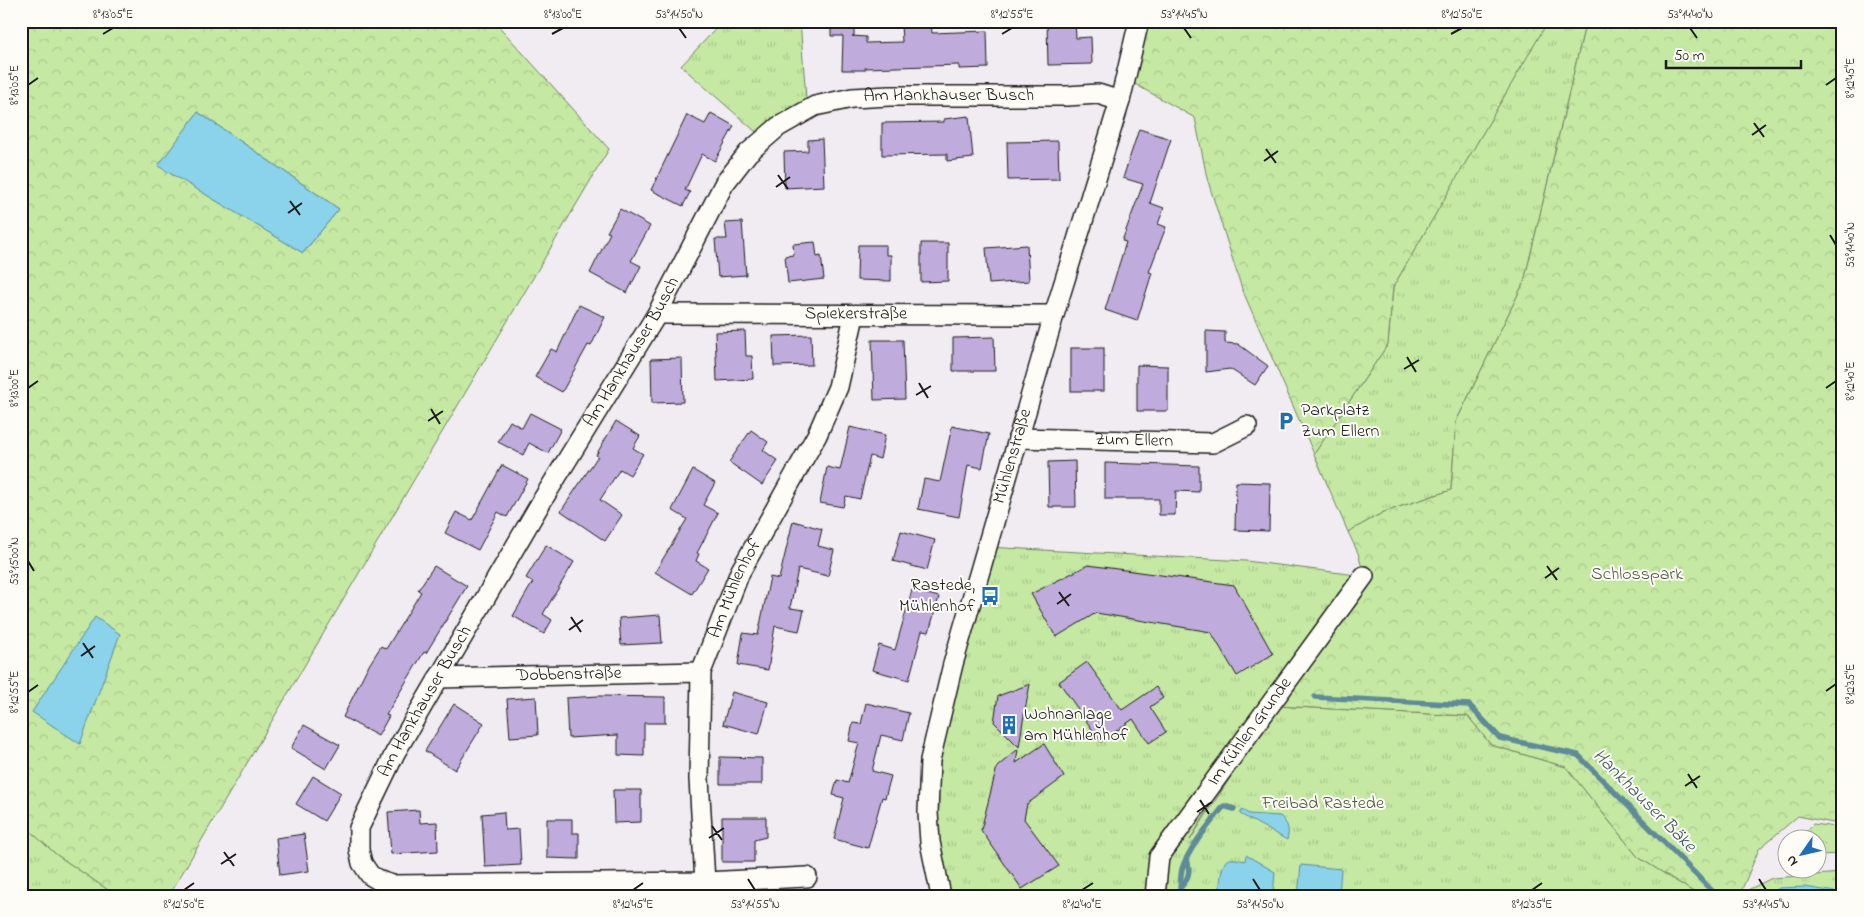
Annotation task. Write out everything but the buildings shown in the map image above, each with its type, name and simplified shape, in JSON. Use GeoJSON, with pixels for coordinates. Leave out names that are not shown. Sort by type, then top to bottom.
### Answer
{"type":"FeatureCollection","features":[{"type":"Feature","properties":{"kind":"street","name":"Mühlenstraße"},"geometry":{"type":"LineString","coordinates":[[940,896],[930,842],[928,813],[930,760],[952,664],[1054,315],[1120,101],[1139,21]]}},
{"type":"Feature","properties":{"kind":"street","name":"Am Hankhauser Busch"},"geometry":{"type":"LineString","coordinates":[[705,882],[392,885],[370,875],[362,863],[359,850],[359,828],[395,752],[543,500],[657,314],[724,184],[748,153],[778,127],[815,106],[852,98],[1098,94],[1120,101]]}},
{"type":"Feature","properties":{"kind":"street","name":"Spiekerstraße"},"geometry":{"type":"LineString","coordinates":[[657,314],[854,316],[1054,315]]}},
{"type":"Feature","properties":{"kind":"street","name":"Am Mühlenhof"},"geometry":{"type":"LineString","coordinates":[[705,882],[699,779],[701,672],[740,572],[808,452],[838,386],[854,316]]}},
{"type":"Feature","properties":{"kind":"street","name":"Zum Ellern"},"geometry":{"type":"LineString","coordinates":[[1018,438],[1213,443],[1247,426]]}},
{"type":"Feature","properties":{"kind":"street","name":"Im Kühlen Grunde"},"geometry":{"type":"LineString","coordinates":[[1155,896],[1159,857],[1364,576]]}},
{"type":"Feature","properties":{"kind":"street","name":"Dobbenstraße"},"geometry":{"type":"LineString","coordinates":[[438,678],[701,672]]}},
{"type":"Feature","properties":{"kind":"street"},"geometry":{"type":"LineString","coordinates":[[705,882],[807,877]]}},
{"type":"Feature","properties":{"kind":"green space"},"geometry":{"type":"Polygon","coordinates":[[[21,21],[494,21],[609,149],[174,887],[164,896],[117,896],[57,855],[21,823],[21,21]],[[198,112],[159,166],[303,253],[339,209],[198,112]]]}},
{"type":"Feature","properties":{"kind":"green space"},"geometry":{"type":"Polygon","coordinates":[[[723,21],[800,21],[807,111],[764,139],[681,66],[723,21]]]}},
{"type":"Feature","properties":{"kind":"green space"},"geometry":{"type":"Polygon","coordinates":[[[1145,21],[1551,21],[1547,23],[1393,287],[1388,344],[1314,454],[1242,289],[1207,178],[1195,118],[1133,83],[1145,21]]]}},
{"type":"Feature","properties":{"kind":"green space"},"geometry":{"type":"Polygon","coordinates":[[[1586,21],[1524,282],[1456,422],[1451,490],[1384,512],[1348,532],[1314,454],[1388,344],[1393,287],[1547,22],[1586,21]]]}},
{"type":"Feature","properties":{"kind":"green space","name":"Schlosspark"},"geometry":{"type":"Polygon","coordinates":[[[1586,21],[1843,21],[1843,825],[1798,816],[1781,830],[1776,830],[1776,835],[1759,849],[1740,894],[1700,896],[1638,857],[1566,767],[1491,745],[1468,716],[1276,706],[1364,576],[1358,553],[1348,532],[1384,512],[1451,490],[1456,422],[1524,282],[1586,21]]]}},
{"type":"Feature","properties":{"kind":"green space","name":"Freibad Rastede"},"geometry":{"type":"Polygon","coordinates":[[[986,547],[1246,561],[1364,576],[1270,704],[1190,840],[1276,706],[1468,716],[1491,745],[1566,767],[1638,857],[1700,896],[941,896],[930,760],[986,547]]]}},
{"type":"Feature","properties":{"kind":"green space"},"geometry":{"type":"Polygon","coordinates":[[[21,823],[57,855],[117,896],[21,896],[21,823]]]}},
{"type":"Feature","properties":{"kind":"green space"},"geometry":{"type":"Polygon","coordinates":[[[1813,824],[1843,828],[1843,854],[1826,855],[1826,830],[1807,830],[1813,824]]]}},
{"type":"Feature","properties":{"kind":"green space"},"geometry":{"type":"Polygon","coordinates":[[[1843,873],[1843,896],[1729,896],[1740,894],[1772,878],[1776,878],[1776,880],[1826,880],[1826,874],[1843,873]]]}},
{"type":"Feature","properties":{"kind":"water"},"geometry":{"type":"Polygon","coordinates":[[[198,112],[339,209],[303,253],[158,166],[198,112]]]}},
{"type":"Feature","properties":{"kind":"water"},"geometry":{"type":"Polygon","coordinates":[[[95,617],[120,634],[80,744],[32,712],[95,617]]]}},
{"type":"Feature","properties":{"kind":"water"},"geometry":{"type":"Polygon","coordinates":[[[1242,810],[1249,814],[1280,816],[1288,827],[1287,840],[1240,814],[1242,810]]]}},
{"type":"Feature","properties":{"kind":"water"},"geometry":{"type":"Polygon","coordinates":[[[1246,855],[1275,872],[1273,896],[1219,896],[1224,864],[1229,859],[1245,861],[1246,855]]]}},
{"type":"Feature","properties":{"kind":"water"},"geometry":{"type":"Polygon","coordinates":[[[1301,865],[1341,869],[1339,896],[1298,896],[1301,865]]]}},
{"type":"Feature","properties":{"kind":"water"},"geometry":{"type":"Polygon","coordinates":[[[1805,887],[1835,892],[1843,890],[1843,896],[1768,896],[1779,888],[1805,887]]]}},
{"type":"Feature","properties":{"kind":"waterway","name":"Hankhauser Bäke"},"geometry":{"type":"LineString","coordinates":[[1315,697],[1469,705],[1500,738],[1578,755],[1717,896]]}},
{"type":"Feature","properties":{"kind":"waterway"},"geometry":{"type":"LineString","coordinates":[[1179,896],[1182,869],[1194,844],[1224,806],[1234,809]]}},
{"type":"Feature","properties":{"kind":"waterway"},"geometry":{"type":"LineString","coordinates":[[1181,887],[1188,873],[1187,859]]}},
{"type":"Feature","properties":{"kind":"place","name":"Parkplatz Zum Ellern"},"geometry":{"type":"Point","coordinates":[1286,421]}},
{"type":"Feature","properties":{"kind":"place","name":"Rastede, Mühlenhof"},"geometry":{"type":"Point","coordinates":[990,596]}},
{"type":"Feature","properties":{"kind":"place","name":"Wohnanlage am Mühlenhof"},"geometry":{"type":"Point","coordinates":[1009,725]}}]}
